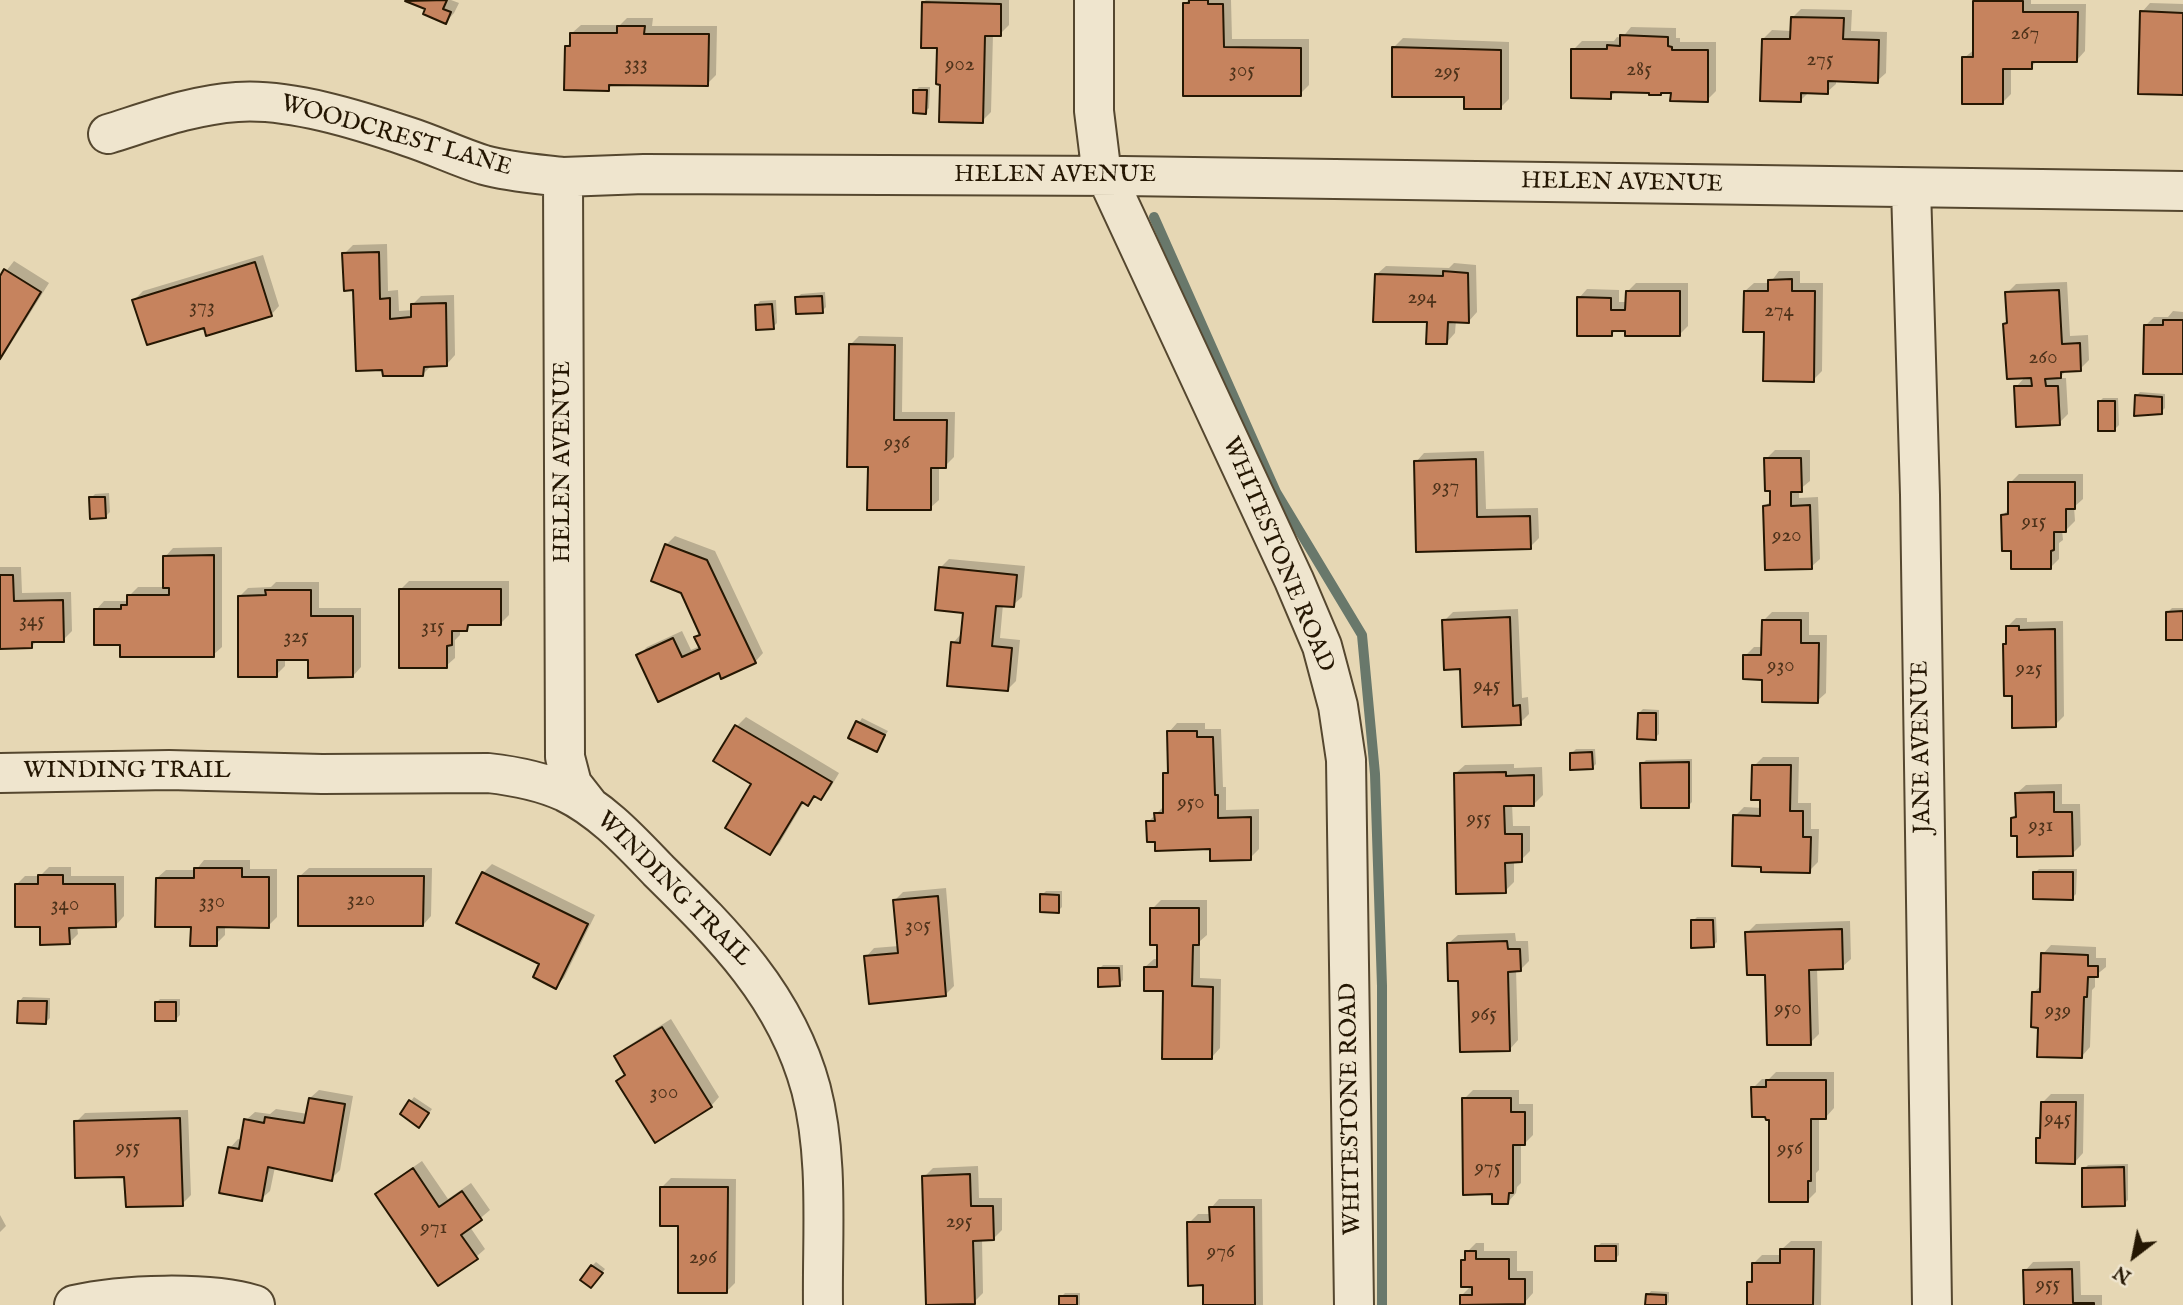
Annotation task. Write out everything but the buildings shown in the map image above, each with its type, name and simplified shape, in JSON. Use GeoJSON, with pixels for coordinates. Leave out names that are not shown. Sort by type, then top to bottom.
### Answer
{"type":"FeatureCollection","features":[{"type":"Feature","properties":{"kind":"street","name":"WHITESTONE ROAD"},"geometry":{"type":"LineString","coordinates":[[1094,0],[1094,111],[1102,176],[1110,184],[1294,580],[1322,646],[1338,706],[1346,760],[1354,1305]]}},
{"type":"Feature","properties":{"kind":"street","name":"WOODCREST LANE"},"geometry":{"type":"LineString","coordinates":[[108,134],[193,108],[238,102],[274,102],[302,106],[410,137],[486,165],[563,177]]}},
{"type":"Feature","properties":{"kind":"street","name":"HELEN AVENUE"},"geometry":{"type":"LineString","coordinates":[[590,807],[572,784],[565,757],[563,177],[644,174],[1102,176],[2183,191]]}},
{"type":"Feature","properties":{"kind":"street","name":"JANE AVENUE"},"geometry":{"type":"LineString","coordinates":[[1911,188],[1920,495],[1932,1305]]}},
{"type":"Feature","properties":{"kind":"street","name":"WINDING TRAIL"},"geometry":{"type":"LineString","coordinates":[[0,773],[169,770],[488,774],[516,776],[539,782],[590,807],[616,827],[741,956],[781,1013],[811,1088],[819,1136],[822,1163],[823,1305]]}},
{"type":"Feature","properties":{"kind":"street"},"geometry":{"type":"LineString","coordinates":[[74,1305],[96,1300],[145,1296],[222,1298],[255,1305]]}},
{"type":"Feature","properties":{"kind":"waterway"},"geometry":{"type":"LineString","coordinates":[[1154,217],[1276,492],[1362,635],[1375,774],[1382,986],[1382,1305]]}}]}
